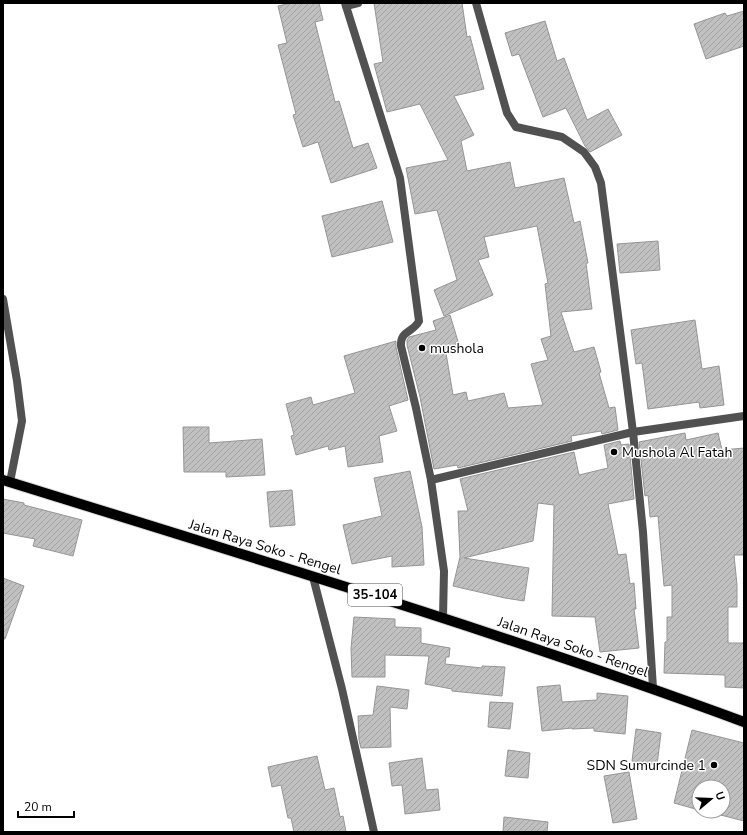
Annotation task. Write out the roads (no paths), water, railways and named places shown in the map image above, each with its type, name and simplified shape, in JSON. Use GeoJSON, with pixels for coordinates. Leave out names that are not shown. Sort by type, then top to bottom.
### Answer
{"type":"FeatureCollection","features":[{"type":"Feature","properties":{"kind":"main road","name":"Jalan Raya Soko - Rengel"},"geometry":{"type":"LineString","coordinates":[[7,481],[443,617],[653,688],[744,722]]}},
{"type":"Feature","properties":{"kind":"street"},"geometry":{"type":"LineString","coordinates":[[358,3],[345,5],[400,178],[419,318],[418,324],[404,334],[400,339],[431,480],[444,571],[443,617]]}},
{"type":"Feature","properties":{"kind":"street"},"geometry":{"type":"LineString","coordinates":[[476,3],[507,114],[516,127],[562,137],[584,152],[595,167],[601,183],[633,432],[643,532],[653,688]]}},
{"type":"Feature","properties":{"kind":"street"},"geometry":{"type":"LineString","coordinates":[[3,299],[17,381],[22,421],[7,481]]}},
{"type":"Feature","properties":{"kind":"street"},"geometry":{"type":"LineString","coordinates":[[431,480],[633,432],[744,416]]}},
{"type":"Feature","properties":{"kind":"street"},"geometry":{"type":"LineString","coordinates":[[313,577],[342,689],[374,832]]}},
{"type":"Feature","properties":{"kind":"place","name":"mushola"},"geometry":{"type":"Point","coordinates":[422,348]}},
{"type":"Feature","properties":{"kind":"place","name":"Mushola Al Fatah"},"geometry":{"type":"Point","coordinates":[614,452]}},
{"type":"Feature","properties":{"kind":"place","name":"SDN Sumurcinde 1"},"geometry":{"type":"Point","coordinates":[714,765]}}]}
